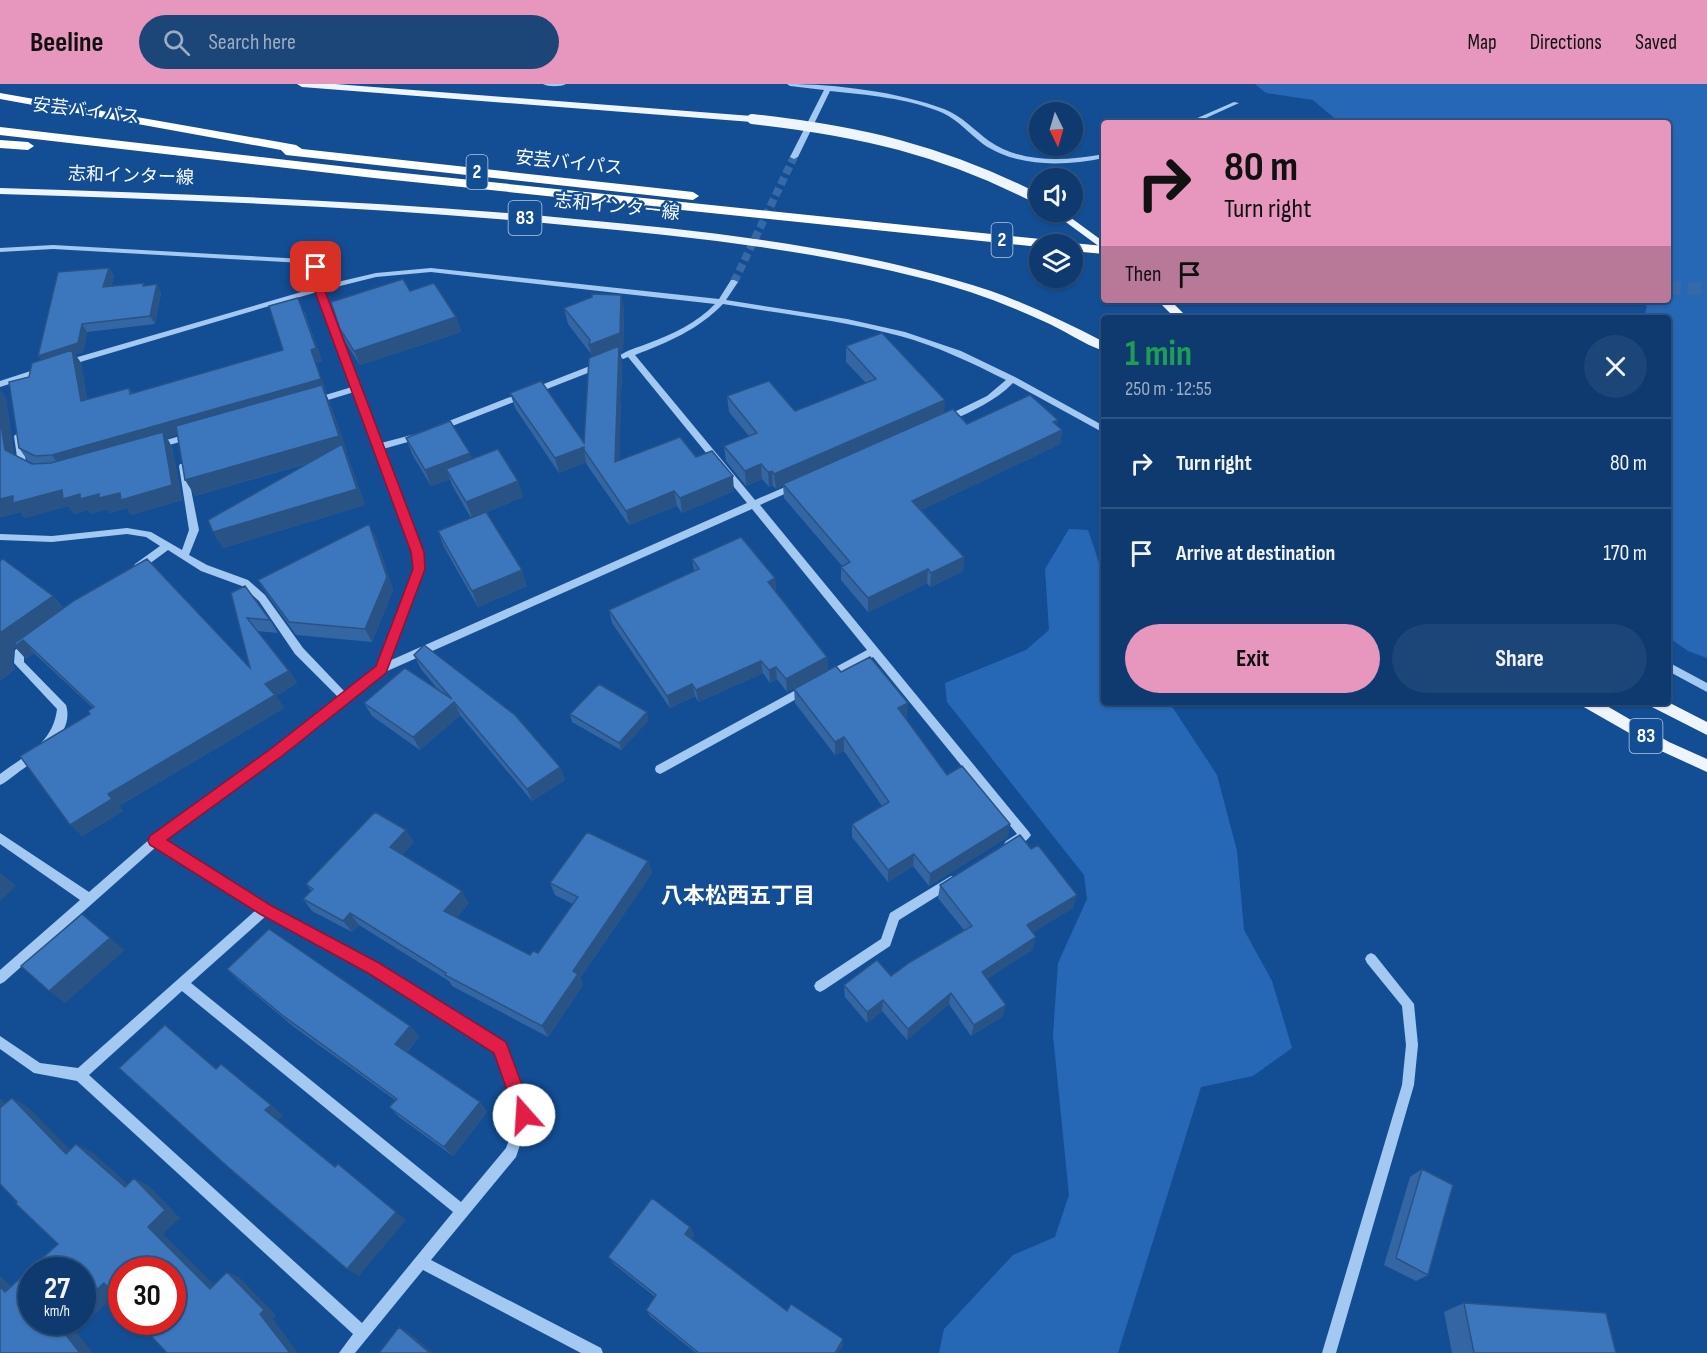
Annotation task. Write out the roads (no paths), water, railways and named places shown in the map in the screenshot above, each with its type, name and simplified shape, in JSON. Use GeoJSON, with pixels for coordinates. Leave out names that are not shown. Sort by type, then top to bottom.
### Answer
{"type":"FeatureCollection","features":[{"type":"Feature","properties":{"kind":"highway"},"geometry":{"type":"LineString","coordinates":[[0,96],[349,158]]}},
{"type":"Feature","properties":{"kind":"highway","name":"安芸バイパス"},"geometry":{"type":"LineString","coordinates":[[0,119],[662,191],[953,235]]}},
{"type":"Feature","properties":{"kind":"highway","name":"安芸バイパス"},"geometry":{"type":"LineString","coordinates":[[0,131],[374,174],[1029,242]]}},
{"type":"Feature","properties":{"kind":"highway"},"geometry":{"type":"LineString","coordinates":[[0,144],[374,174]]}},
{"type":"Feature","properties":{"kind":"highway"},"geometry":{"type":"LineString","coordinates":[[1083,247],[1101,248]]}},
{"type":"Feature","properties":{"kind":"main road"},"geometry":{"type":"LineString","coordinates":[[302,84],[822,126],[888,138],[944,156],[987,173],[1029,194]]}},
{"type":"Feature","properties":{"kind":"main road","name":"志和インター線"},"geometry":{"type":"LineString","coordinates":[[0,191],[140,195],[445,211],[644,229],[767,245],[854,260],[974,291],[1040,314],[1101,345]]}},
{"type":"Feature","properties":{"kind":"main road"},"geometry":{"type":"LineString","coordinates":[[1070,222],[1101,246]]}},
{"type":"Feature","properties":{"kind":"main road"},"geometry":{"type":"LineString","coordinates":[[1166,303],[1179,315]]}},
{"type":"Feature","properties":{"kind":"main road","name":"83"},"geometry":{"type":"LineString","coordinates":[[1592,705],[1664,746],[1707,766]]}},
{"type":"Feature","properties":{"kind":"main road","name":"83"},"geometry":{"type":"LineString","coordinates":[[1661,705],[1707,729]]}},
{"type":"Feature","properties":{"kind":"street"},"geometry":{"type":"LineString","coordinates":[[546,84],[564,84]]}},
{"type":"Feature","properties":{"kind":"street"},"geometry":{"type":"LineString","coordinates":[[790,84],[828,88],[944,111],[993,146],[1022,157],[1057,161],[1101,157]]}},
{"type":"Feature","properties":{"kind":"street"},"geometry":{"type":"LineString","coordinates":[[794,157],[828,88]]}},
{"type":"Feature","properties":{"kind":"street"},"geometry":{"type":"LineString","coordinates":[[1196,120],[1236,104]]}},
{"type":"Feature","properties":{"kind":"street"},"geometry":{"type":"LineString","coordinates":[[0,250],[53,247],[303,261],[316,267],[417,552],[419,569],[381,669]]}},
{"type":"Feature","properties":{"kind":"street"},"geometry":{"type":"LineString","coordinates":[[0,384],[148,338],[323,288],[376,275],[431,270],[723,302],[847,322],[902,334],[958,353],[1012,379],[1101,427]]}},
{"type":"Feature","properties":{"kind":"street"},"geometry":{"type":"LineString","coordinates":[[618,358],[682,332],[705,319],[723,302],[734,282]]}},
{"type":"Feature","properties":{"kind":"street"},"geometry":{"type":"LineString","coordinates":[[629,353],[1025,835],[1005,848]]}},
{"type":"Feature","properties":{"kind":"street"},"geometry":{"type":"LineString","coordinates":[[379,447],[408,440],[607,362]]}},
{"type":"Feature","properties":{"kind":"street"},"geometry":{"type":"LineString","coordinates":[[936,424],[979,405],[1002,390],[1012,379]]}},
{"type":"Feature","properties":{"kind":"street"},"geometry":{"type":"LineString","coordinates":[[10,381],[11,393]]}},
{"type":"Feature","properties":{"kind":"street"},"geometry":{"type":"LineString","coordinates":[[302,404],[357,388]]}},
{"type":"Feature","properties":{"kind":"street"},"geometry":{"type":"LineString","coordinates":[[17,428],[22,464],[43,474]]}},
{"type":"Feature","properties":{"kind":"street"},"geometry":{"type":"LineString","coordinates":[[146,448],[201,433]]}},
{"type":"Feature","properties":{"kind":"street"},"geometry":{"type":"LineString","coordinates":[[178,440],[194,530],[184,556]]}},
{"type":"Feature","properties":{"kind":"street"},"geometry":{"type":"LineString","coordinates":[[0,978],[155,841],[277,752],[381,669],[807,480]]}},
{"type":"Feature","properties":{"kind":"street"},"geometry":{"type":"LineString","coordinates":[[0,537],[52,539],[127,531],[148,534],[204,568],[245,583],[262,598],[299,651],[345,698]]}},
{"type":"Feature","properties":{"kind":"street"},"geometry":{"type":"LineString","coordinates":[[130,572],[167,546]]}},
{"type":"Feature","properties":{"kind":"street"},"geometry":{"type":"LineString","coordinates":[[0,780],[47,745],[62,723],[62,708],[19,663],[19,653],[38,640]]}},
{"type":"Feature","properties":{"kind":"street"},"geometry":{"type":"LineString","coordinates":[[660,769],[874,651]]}},
{"type":"Feature","properties":{"kind":"street"},"geometry":{"type":"LineString","coordinates":[[1671,668],[1707,688]]}},
{"type":"Feature","properties":{"kind":"street"},"geometry":{"type":"LineString","coordinates":[[0,838],[89,899]]}},
{"type":"Feature","properties":{"kind":"street"},"geometry":{"type":"LineString","coordinates":[[155,841],[265,909],[374,968],[501,1048],[524,1115],[511,1152],[346,1353]]}},
{"type":"Feature","properties":{"kind":"street"},"geometry":{"type":"LineString","coordinates":[[820,986],[886,942],[894,917],[964,873]]}},
{"type":"Feature","properties":{"kind":"street"},"geometry":{"type":"LineString","coordinates":[[80,1075],[265,909]]}},
{"type":"Feature","properties":{"kind":"street"},"geometry":{"type":"LineString","coordinates":[[1329,1353],[1408,1085],[1411,1055],[1408,1005],[1371,959]]}},
{"type":"Feature","properties":{"kind":"street"},"geometry":{"type":"LineString","coordinates":[[182,983],[462,1211]]}},
{"type":"Feature","properties":{"kind":"street"},"geometry":{"type":"LineString","coordinates":[[0,1042],[38,1069],[80,1075],[362,1332]]}},
{"type":"Feature","properties":{"kind":"street"},"geometry":{"type":"LineString","coordinates":[[421,1262],[596,1353]]}},
{"type":"Feature","properties":{"kind":"tunnel"},"geometry":{"type":"LineString","coordinates":[[734,282],[794,157]]}},
{"type":"Feature","properties":{"kind":"tunnel"},"geometry":{"type":"LineString","coordinates":[[1671,288],[1707,289]]}},
{"type":"Feature","properties":{"kind":"district","name":"八本松西五丁目"},"geometry":{"type":"Point","coordinates":[738,896]}}]}
